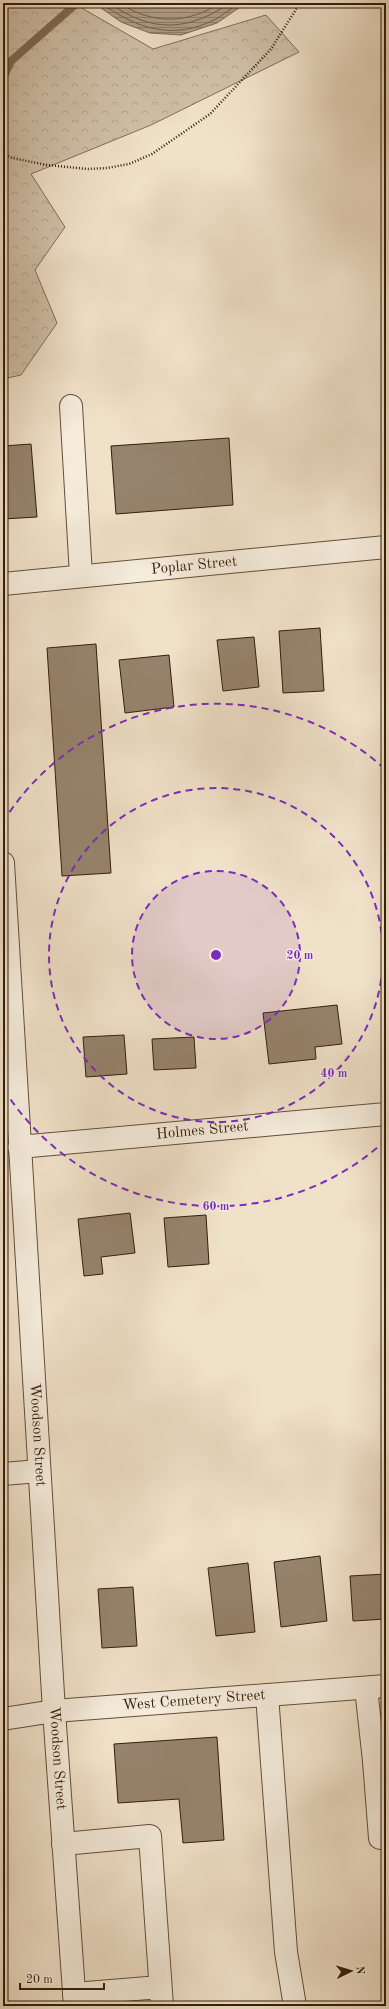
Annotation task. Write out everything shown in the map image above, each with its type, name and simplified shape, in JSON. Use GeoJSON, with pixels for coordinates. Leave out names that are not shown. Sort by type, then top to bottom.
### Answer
{"type":"FeatureCollection","features":[{"type":"Feature","properties":{"kind":"street"},"geometry":{"type":"LineString","coordinates":[[71,406],[81,575]]}},
{"type":"Feature","properties":{"kind":"street","name":"Poplar Street"},"geometry":{"type":"LineString","coordinates":[[3,584],[81,575],[386,547]]}},
{"type":"Feature","properties":{"kind":"street","name":"Woodson Street"},"geometry":{"type":"LineString","coordinates":[[3,863],[9,1089],[39,1470],[74,2000]]}},
{"type":"Feature","properties":{"kind":"street","name":"Holmes Street"},"geometry":{"type":"LineString","coordinates":[[14,1154],[386,1114]]}},
{"type":"Feature","properties":{"kind":"street"},"geometry":{"type":"LineString","coordinates":[[3,1474],[39,1470]]}},
{"type":"Feature","properties":{"kind":"street"},"geometry":{"type":"LineString","coordinates":[[376,1687],[380,1760],[380,1838],[386,1837]]}},
{"type":"Feature","properties":{"kind":"street","name":"West Cemetery Street"},"geometry":{"type":"LineString","coordinates":[[3,1719],[54,1711],[376,1687]]}},
{"type":"Feature","properties":{"kind":"street"},"geometry":{"type":"LineString","coordinates":[[266,1695],[286,1952],[295,2006]]}},
{"type":"Feature","properties":{"kind":"street"},"geometry":{"type":"LineString","coordinates":[[63,1844],[150,1836],[161,1996],[74,2000]]}},
{"type":"Feature","properties":{"kind":"path"},"geometry":{"type":"LineString","coordinates":[[3,153],[23,161],[61,167],[88,169],[107,168],[129,164],[152,154],[210,114],[271,49],[300,3]]}},
{"type":"Feature","properties":{"kind":"green space"},"geometry":{"type":"Polygon","coordinates":[[[3,3],[73,3],[153,49],[266,15],[299,52],[151,125],[31,174],[65,227],[35,270],[57,323],[21,375],[3,379],[3,3]]]}},
{"type":"Feature","properties":{"kind":"water"},"geometry":{"type":"Polygon","coordinates":[[[94,3],[246,3],[217,23],[181,35],[150,33],[121,22],[94,3]]]}},
{"type":"Feature","properties":{"kind":"building"},"geometry":{"type":"Polygon","coordinates":[[[229,438],[233,505],[116,514],[111,446],[229,438]]]}},
{"type":"Feature","properties":{"kind":"building"},"geometry":{"type":"Polygon","coordinates":[[[31,444],[37,517],[3,519],[3,446],[31,444]]]}},
{"type":"Feature","properties":{"kind":"building"},"geometry":{"type":"Polygon","coordinates":[[[320,628],[324,691],[283,693],[279,631],[320,628]]]}},
{"type":"Feature","properties":{"kind":"building"},"geometry":{"type":"Polygon","coordinates":[[[254,637],[259,687],[223,691],[217,640],[254,637]]]}},
{"type":"Feature","properties":{"kind":"building"},"geometry":{"type":"Polygon","coordinates":[[[96,644],[111,873],[62,876],[47,648],[96,644]]]}},
{"type":"Feature","properties":{"kind":"building"},"geometry":{"type":"Polygon","coordinates":[[[169,655],[174,707],[125,713],[119,660],[169,655]]]}},
{"type":"Feature","properties":{"kind":"building"},"geometry":{"type":"Polygon","coordinates":[[[337,1005],[342,1044],[315,1047],[316,1059],[269,1064],[263,1013],[337,1005]]]}},
{"type":"Feature","properties":{"kind":"building"},"geometry":{"type":"Polygon","coordinates":[[[124,1035],[127,1074],[86,1077],[83,1037],[124,1035]]]}},
{"type":"Feature","properties":{"kind":"building"},"geometry":{"type":"Polygon","coordinates":[[[194,1037],[196,1068],[154,1070],[152,1039],[194,1037]]]}},
{"type":"Feature","properties":{"kind":"building"},"geometry":{"type":"Polygon","coordinates":[[[130,1213],[135,1253],[101,1257],[103,1274],[84,1276],[78,1219],[130,1213]]]}},
{"type":"Feature","properties":{"kind":"building"},"geometry":{"type":"Polygon","coordinates":[[[206,1215],[209,1264],[168,1267],[164,1218],[206,1215]]]}},
{"type":"Feature","properties":{"kind":"building"},"geometry":{"type":"Polygon","coordinates":[[[320,1556],[327,1621],[281,1627],[274,1562],[320,1556]]]}},
{"type":"Feature","properties":{"kind":"building"},"geometry":{"type":"Polygon","coordinates":[[[248,1563],[255,1632],[216,1636],[208,1568],[248,1563]]]}},
{"type":"Feature","properties":{"kind":"building"},"geometry":{"type":"Polygon","coordinates":[[[386,1574],[386,1619],[353,1621],[350,1576],[386,1574]]]}},
{"type":"Feature","properties":{"kind":"building"},"geometry":{"type":"Polygon","coordinates":[[[133,1587],[137,1646],[102,1648],[98,1589],[133,1587]]]}},
{"type":"Feature","properties":{"kind":"building"},"geometry":{"type":"Polygon","coordinates":[[[217,1737],[224,1840],[183,1843],[179,1799],[118,1803],[114,1744],[217,1737]]]}},
{"type":"Feature","properties":{"kind":"waterway"},"geometry":{"type":"LineString","coordinates":[[3,78],[11,61],[77,3]]}}]}
